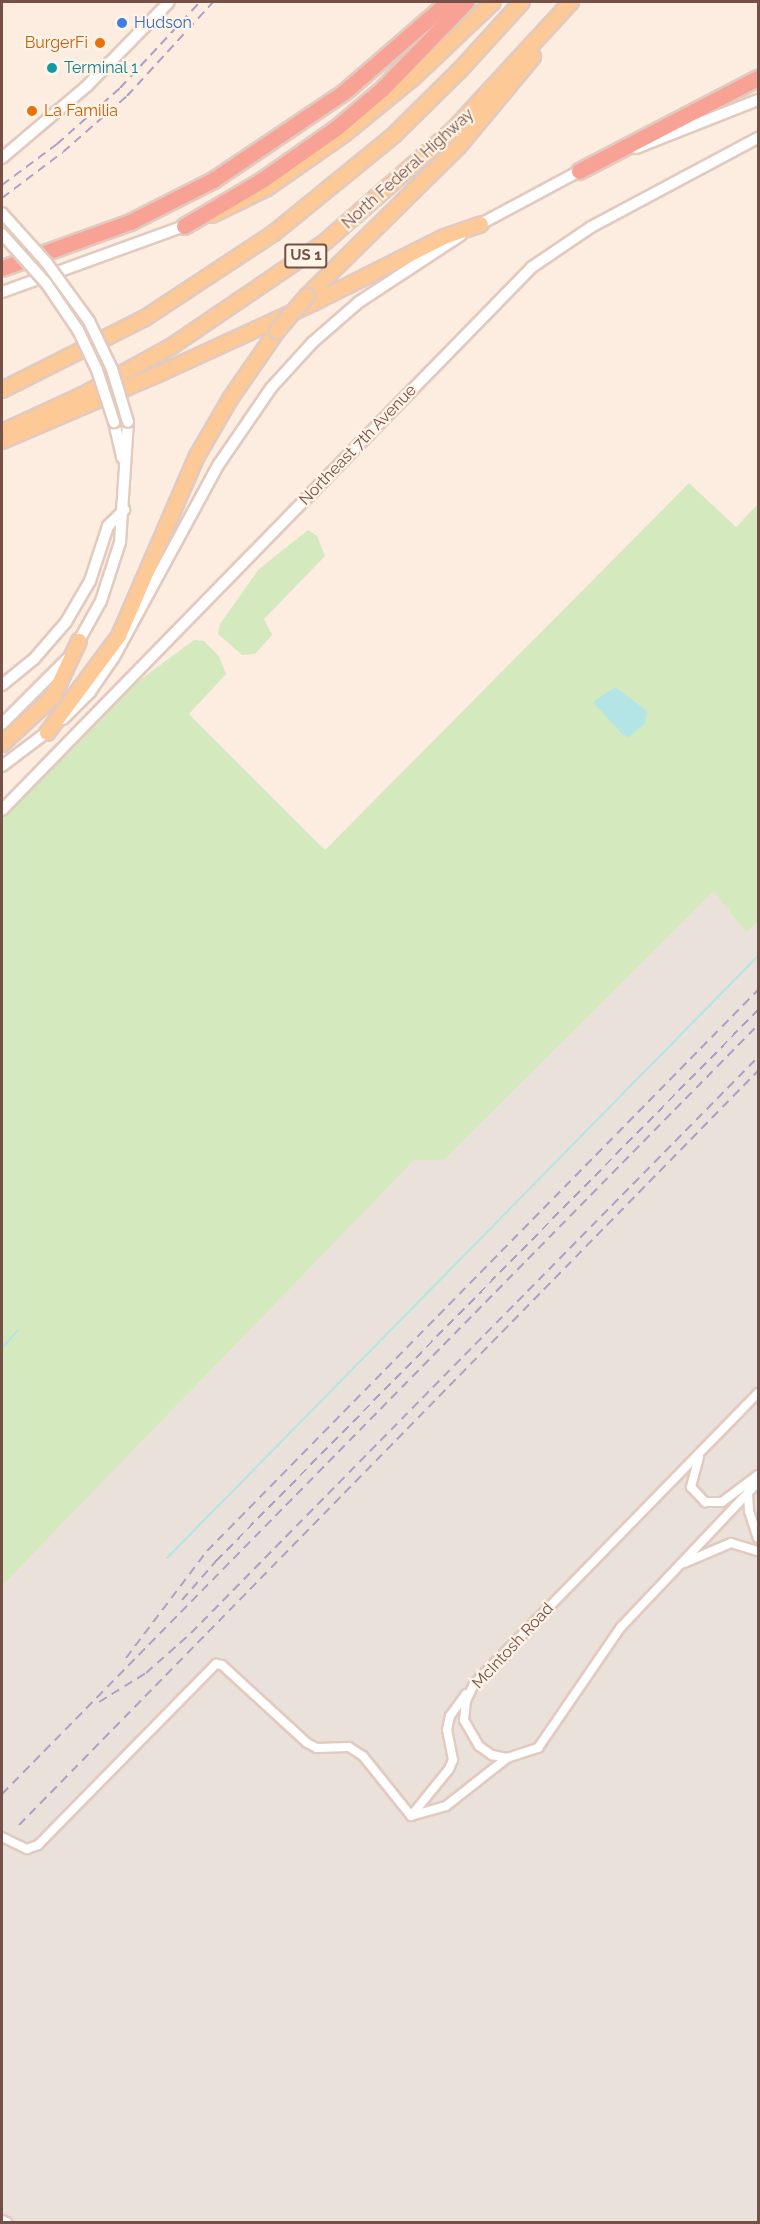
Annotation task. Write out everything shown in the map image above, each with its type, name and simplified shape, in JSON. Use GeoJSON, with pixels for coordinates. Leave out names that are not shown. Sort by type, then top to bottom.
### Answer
{"type":"FeatureCollection","features":[{"type":"Feature","properties":{"kind":"highway"},"geometry":{"type":"LineString","coordinates":[[2,268],[130,222],[230,171],[344,92],[448,2]]}},
{"type":"Feature","properties":{"kind":"highway"},"geometry":{"type":"LineString","coordinates":[[184,226],[262,180],[336,128],[382,89],[466,2]]}},
{"type":"Feature","properties":{"kind":"highway"},"geometry":{"type":"LineString","coordinates":[[579,171],[759,78]]}},
{"type":"Feature","properties":{"kind":"main road"},"geometry":{"type":"LineString","coordinates":[[184,226],[239,204],[326,147],[413,78],[493,2]]}},
{"type":"Feature","properties":{"kind":"main road","name":"US 1"},"geometry":{"type":"LineString","coordinates":[[2,390],[153,313],[298,215],[416,114],[522,2]]}},
{"type":"Feature","properties":{"kind":"main road","name":"North Federal Highway"},"geometry":{"type":"LineString","coordinates":[[2,432],[83,395],[172,346],[325,242],[454,129],[571,2]]}},
{"type":"Feature","properties":{"kind":"main road"},"geometry":{"type":"LineString","coordinates":[[47,733],[119,636],[197,456],[230,399],[277,331],[307,296],[478,125],[522,73],[560,15]]}},
{"type":"Feature","properties":{"kind":"main road"},"geometry":{"type":"LineString","coordinates":[[2,441],[162,372],[313,303],[444,237],[481,224]]}},
{"type":"Feature","properties":{"kind":"main road"},"geometry":{"type":"LineString","coordinates":[[2,744],[53,697],[80,641]]}},
{"type":"Feature","properties":{"kind":"street"},"geometry":{"type":"LineString","coordinates":[[2,158],[87,86],[169,2]]}},
{"type":"Feature","properties":{"kind":"street"},"geometry":{"type":"LineString","coordinates":[[2,766],[47,733],[77,706],[114,657],[219,464],[271,388],[313,342],[359,302],[481,224],[579,171],[759,100]]}},
{"type":"Feature","properties":{"kind":"street","name":"Northeast 7th Avenue"},"geometry":{"type":"LineString","coordinates":[[2,810],[532,267],[591,226],[759,138]]}},
{"type":"Feature","properties":{"kind":"street"},"geometry":{"type":"LineString","coordinates":[[2,213],[46,262],[89,321],[112,369],[128,422],[124,468],[124,510],[112,573],[80,641],[41,688],[2,724]]}},
{"type":"Feature","properties":{"kind":"street"},"geometry":{"type":"LineString","coordinates":[[2,292],[184,226]]}},
{"type":"Feature","properties":{"kind":"street"},"geometry":{"type":"LineString","coordinates":[[2,234],[46,283],[78,330],[97,370],[114,422],[124,468]]}},
{"type":"Feature","properties":{"kind":"street"},"geometry":{"type":"LineString","coordinates":[[2,685],[34,659],[66,622],[90,581],[108,526],[124,510]]}},
{"type":"Feature","properties":{"kind":"street","name":"McIntosh Road"},"geometry":{"type":"LineString","coordinates":[[507,1758],[492,1755],[469,1734],[465,1711],[474,1684],[759,1393]]}},
{"type":"Feature","properties":{"kind":"street"},"geometry":{"type":"LineString","coordinates":[[702,1451],[691,1487],[705,1502],[722,1502],[759,1476]]}},
{"type":"Feature","properties":{"kind":"street"},"geometry":{"type":"LineString","coordinates":[[411,1816],[446,1806],[507,1758],[538,1748],[621,1627],[759,1482]]}},
{"type":"Feature","properties":{"kind":"street"},"geometry":{"type":"LineString","coordinates":[[748,1493],[749,1511],[759,1538]]}},
{"type":"Feature","properties":{"kind":"street"},"geometry":{"type":"LineString","coordinates":[[678,1566],[723,1545],[744,1545],[759,1551]]}},
{"type":"Feature","properties":{"kind":"street"},"geometry":{"type":"LineString","coordinates":[[2,1837],[27,1849],[38,1845],[216,1664],[222,1665],[307,1743],[317,1748],[349,1747],[363,1756],[411,1816]]}},
{"type":"Feature","properties":{"kind":"street"},"geometry":{"type":"LineString","coordinates":[[411,1816],[429,1790],[449,1769],[453,1760],[447,1730],[450,1716],[474,1684]]}},
{"type":"Feature","properties":{"kind":"street"},"geometry":{"type":"LineString","coordinates":[[2,2220],[7,2223]]}},
{"type":"Feature","properties":{"kind":"shaded area"},"geometry":{"type":"Polygon","coordinates":[[[714,890],[746,933],[758,921],[758,2222],[2,2222],[2,1586],[414,1159],[444,1160],[714,890]]]}},
{"type":"Feature","properties":{"kind":"green space"},"geometry":{"type":"Polygon","coordinates":[[[689,483],[736,527],[758,504],[758,921],[746,933],[714,891],[444,1160],[414,1160],[2,1586],[2,818],[129,688],[194,640],[204,641],[219,656],[226,674],[189,714],[325,850],[689,483]]]}},
{"type":"Feature","properties":{"kind":"green space"},"geometry":{"type":"Polygon","coordinates":[[[308,530],[317,536],[325,556],[264,619],[272,635],[255,654],[242,655],[218,634],[220,624],[259,569],[308,530]]]}},
{"type":"Feature","properties":{"kind":"water"},"geometry":{"type":"Polygon","coordinates":[[[615,687],[647,711],[645,723],[629,737],[623,735],[593,702],[615,687]]]}},
{"type":"Feature","properties":{"kind":"waterway"},"geometry":{"type":"LineString","coordinates":[[167,1558],[758,956]]}},
{"type":"Feature","properties":{"kind":"waterway"},"geometry":{"type":"LineString","coordinates":[[2,1348],[18,1330]]}},
{"type":"Feature","properties":{"kind":"railway"},"geometry":{"type":"LineString","coordinates":[[2,185],[57,144],[120,88],[200,2]]}},
{"type":"Feature","properties":{"kind":"railway"},"geometry":{"type":"LineString","coordinates":[[2,198],[63,152],[127,96],[213,2]]}},
{"type":"Feature","properties":{"kind":"railway"},"geometry":{"type":"LineString","coordinates":[[126,1658],[207,1551],[758,990]]}},
{"type":"Feature","properties":{"kind":"railway"},"geometry":{"type":"LineString","coordinates":[[182,1600],[216,1561],[758,1010]]}},
{"type":"Feature","properties":{"kind":"railway"},"geometry":{"type":"LineString","coordinates":[[2,1794],[758,1025]]}},
{"type":"Feature","properties":{"kind":"railway"},"geometry":{"type":"LineString","coordinates":[[99,1702],[146,1673],[191,1633],[758,1057]]}},
{"type":"Feature","properties":{"kind":"railway"},"geometry":{"type":"LineString","coordinates":[[19,1825],[758,1071]]}},
{"type":"Feature","properties":{"kind":"place","name":"Hudson"},"geometry":{"type":"Point","coordinates":[122,23]}},
{"type":"Feature","properties":{"kind":"place","name":"BurgerFi"},"geometry":{"type":"Point","coordinates":[100,43]}},
{"type":"Feature","properties":{"kind":"place","name":"Terminal 1"},"geometry":{"type":"Point","coordinates":[52,68]}},
{"type":"Feature","properties":{"kind":"place","name":"La Familia"},"geometry":{"type":"Point","coordinates":[32,111]}}]}
